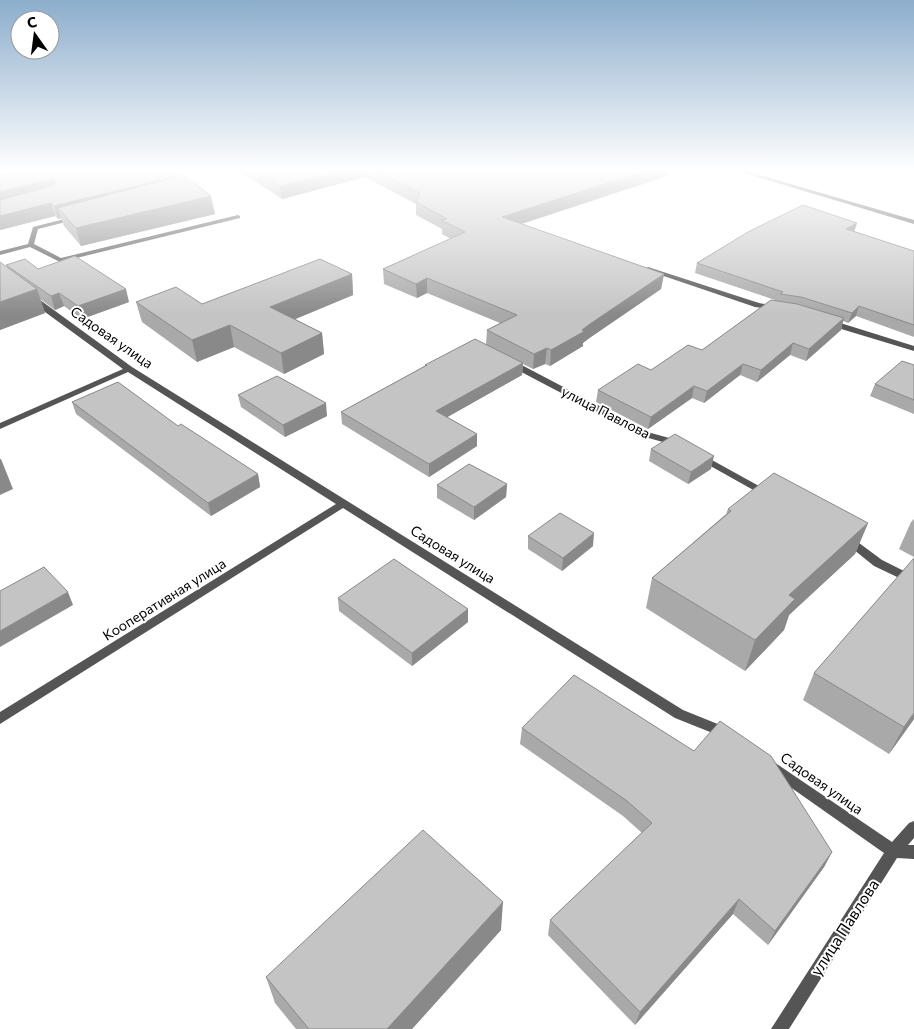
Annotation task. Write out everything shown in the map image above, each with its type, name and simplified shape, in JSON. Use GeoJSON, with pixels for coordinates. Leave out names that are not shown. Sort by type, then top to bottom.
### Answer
{"type":"FeatureCollection","features":[{"type":"Feature","properties":{"kind":"street"},"geometry":{"type":"LineString","coordinates":[[31,245],[35,228],[69,219]]}},
{"type":"Feature","properties":{"kind":"street"},"geometry":{"type":"LineString","coordinates":[[0,253],[31,245],[60,260],[226,219]]}},
{"type":"Feature","properties":{"kind":"street"},"geometry":{"type":"LineString","coordinates":[[648,269],[758,305],[786,310]]}},
{"type":"Feature","properties":{"kind":"street","name":"Садовая улица"},"geometry":{"type":"LineString","coordinates":[[23,291],[129,369],[679,714],[721,731],[736,742]]}},
{"type":"Feature","properties":{"kind":"street"},"geometry":{"type":"LineString","coordinates":[[822,320],[914,349]]}},
{"type":"Feature","properties":{"kind":"street","name":"улица Павлова"},"geometry":{"type":"LineString","coordinates":[[503,359],[648,435],[675,442],[778,500]]}},
{"type":"Feature","properties":{"kind":"street"},"geometry":{"type":"LineString","coordinates":[[0,426],[129,369]]}},
{"type":"Feature","properties":{"kind":"street","name":"Кооперативная улица"},"geometry":{"type":"LineString","coordinates":[[0,719],[344,503]]}},
{"type":"Feature","properties":{"kind":"street"},"geometry":{"type":"LineString","coordinates":[[838,534],[878,562],[914,581]]}},
{"type":"Feature","properties":{"kind":"street","name":"Садовая улица"},"geometry":{"type":"LineString","coordinates":[[760,758],[893,851]]}},
{"type":"Feature","properties":{"kind":"street","name":"улица Павлова"},"geometry":{"type":"LineString","coordinates":[[779,1029],[893,851],[914,828]]}},
{"type":"Feature","properties":{"kind":"street"},"geometry":{"type":"LineString","coordinates":[[893,851],[914,852]]}},
{"type":"Feature","properties":{"kind":"building"},"geometry":{"type":"Polygon","coordinates":[[[68,219],[114,219],[76,228],[68,219]]]}},
{"type":"Feature","properties":{"kind":"building"},"geometry":{"type":"Polygon","coordinates":[[[508,219],[664,274],[582,330],[585,331],[551,350],[547,348],[534,354],[487,330],[517,315],[427,278],[416,284],[383,269],[465,232],[441,220],[508,219]]]}},
{"type":"Feature","properties":{"kind":"building"},"geometry":{"type":"Polygon","coordinates":[[[774,219],[845,219],[857,223],[846,229],[914,251],[914,325],[859,306],[852,313],[801,297],[780,294],[783,292],[697,263],[748,232],[774,219]]]}},
{"type":"Feature","properties":{"kind":"building"},"geometry":{"type":"Polygon","coordinates":[[[75,256],[126,289],[78,306],[59,293],[51,296],[6,265],[25,259],[38,269],[75,256]]]}},
{"type":"Feature","properties":{"kind":"building"},"geometry":{"type":"Polygon","coordinates":[[[320,259],[352,274],[270,307],[322,333],[281,353],[230,325],[192,340],[136,302],[176,287],[202,304],[320,259]]]}},
{"type":"Feature","properties":{"kind":"building"},"geometry":{"type":"Polygon","coordinates":[[[0,262],[37,289],[0,302],[0,262]]]}},
{"type":"Feature","properties":{"kind":"building"},"geometry":{"type":"Polygon","coordinates":[[[771,300],[797,304],[844,318],[809,349],[793,343],[761,370],[743,364],[707,391],[694,386],[651,417],[598,390],[638,364],[651,370],[688,345],[702,350],[771,300]]]}},
{"type":"Feature","properties":{"kind":"building"},"geometry":{"type":"Polygon","coordinates":[[[475,339],[523,363],[436,411],[477,434],[429,464],[341,412],[427,365],[425,365],[475,339]]]}},
{"type":"Feature","properties":{"kind":"building"},"geometry":{"type":"Polygon","coordinates":[[[902,361],[914,365],[914,400],[875,384],[902,361]]]}},
{"type":"Feature","properties":{"kind":"building"},"geometry":{"type":"Polygon","coordinates":[[[277,376],[326,403],[283,425],[238,395],[277,376]]]}},
{"type":"Feature","properties":{"kind":"building"},"geometry":{"type":"Polygon","coordinates":[[[118,382],[178,426],[181,424],[258,474],[208,503],[72,402],[118,382]]]}},
{"type":"Feature","properties":{"kind":"building"},"geometry":{"type":"Polygon","coordinates":[[[675,434],[714,456],[691,472],[651,449],[675,434]]]}},
{"type":"Feature","properties":{"kind":"building"},"geometry":{"type":"Polygon","coordinates":[[[469,464],[507,484],[474,507],[437,485],[469,464]]]}},
{"type":"Feature","properties":{"kind":"building"},"geometry":{"type":"Polygon","coordinates":[[[774,473],[868,523],[789,595],[795,599],[755,640],[652,578],[731,511],[728,509],[774,473]]]}},
{"type":"Feature","properties":{"kind":"building"},"geometry":{"type":"Polygon","coordinates":[[[560,513],[594,533],[563,558],[528,536],[560,513]]]}},
{"type":"Feature","properties":{"kind":"building"},"geometry":{"type":"Polygon","coordinates":[[[914,558],[914,713],[904,727],[814,673],[914,558]]]}},
{"type":"Feature","properties":{"kind":"building"},"geometry":{"type":"Polygon","coordinates":[[[394,559],[468,609],[412,653],[338,598],[394,559]]]}},
{"type":"Feature","properties":{"kind":"building"},"geometry":{"type":"Polygon","coordinates":[[[44,567],[68,592],[0,631],[0,591],[44,567]]]}},
{"type":"Feature","properties":{"kind":"building"},"geometry":{"type":"Polygon","coordinates":[[[574,675],[694,751],[720,721],[771,756],[832,852],[775,931],[739,899],[640,1012],[550,920],[652,823],[627,801],[522,728],[574,675]]]}},
{"type":"Feature","properties":{"kind":"building"},"geometry":{"type":"Polygon","coordinates":[[[423,830],[503,902],[387,1029],[309,1029],[266,977],[423,830]]]}}]}
